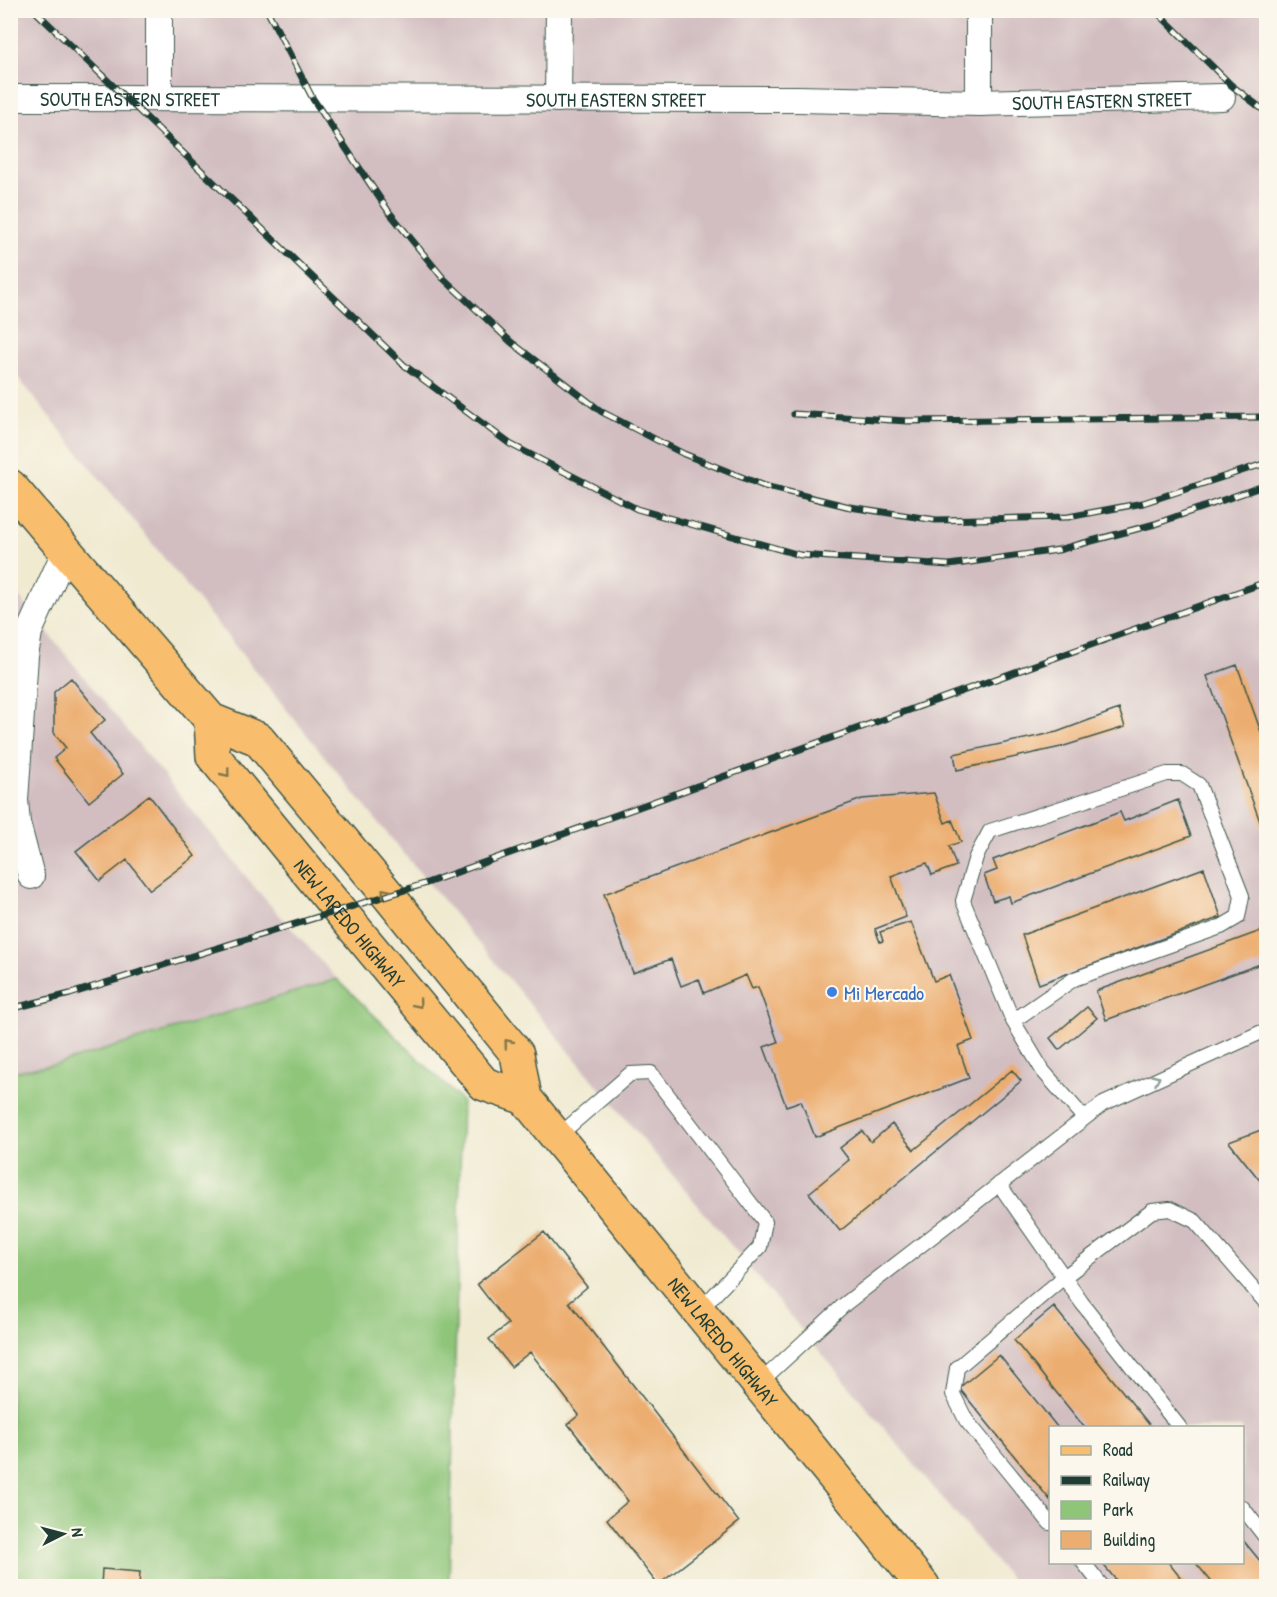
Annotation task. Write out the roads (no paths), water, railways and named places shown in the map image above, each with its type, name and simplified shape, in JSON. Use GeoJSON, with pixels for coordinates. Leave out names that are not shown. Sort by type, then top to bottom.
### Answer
{"type":"FeatureCollection","features":[{"type":"Feature","properties":{"kind":"main road","name":"NEW LAREDO HIGHWAY"},"geometry":{"type":"LineString","coordinates":[[10,486],[211,720],[258,739],[380,886],[517,1054],[525,1098],[758,1384],[913,1582]]}},
{"type":"Feature","properties":{"kind":"main road","name":"NEW LAREDO HIGHWAY"},"geometry":{"type":"LineString","coordinates":[[211,720],[213,756],[339,911],[484,1084],[525,1098]]}},
{"type":"Feature","properties":{"kind":"street"},"geometry":{"type":"LineString","coordinates":[[159,10],[159,98]]}},
{"type":"Feature","properties":{"kind":"street"},"geometry":{"type":"LineString","coordinates":[[558,99],[559,10]]}},
{"type":"Feature","properties":{"kind":"street"},"geometry":{"type":"LineString","coordinates":[[979,10],[979,103]]}},
{"type":"Feature","properties":{"kind":"street","name":"SOUTH EASTERN STREET"},"geometry":{"type":"LineString","coordinates":[[10,98],[558,99],[979,103],[1222,97]]}},
{"type":"Feature","properties":{"kind":"street"},"geometry":{"type":"LineString","coordinates":[[31,876],[17,823],[15,800],[29,632],[65,552]]}},
{"type":"Feature","properties":{"kind":"lane"},"geometry":{"type":"LineString","coordinates":[[1013,1021],[1074,979],[1221,927],[1238,917],[1242,896],[1199,785],[1182,774],[1167,774],[990,831],[976,857],[963,901],[1013,1021],[1043,1071],[1084,1118]]}},
{"type":"Feature","properties":{"kind":"lane"},"geometry":{"type":"LineString","coordinates":[[758,1384],[845,1304],[1103,1104],[1266,1030]]}},
{"type":"Feature","properties":{"kind":"lane"},"geometry":{"type":"LineString","coordinates":[[557,1137],[630,1074],[651,1073],[765,1222],[760,1247],[699,1311]]}},
{"type":"Feature","properties":{"kind":"lane"},"geometry":{"type":"LineString","coordinates":[[999,1184],[1065,1277],[1178,1426]]}},
{"type":"Feature","properties":{"kind":"lane"},"geometry":{"type":"LineString","coordinates":[[1049,1522],[966,1420],[953,1394],[957,1368],[1065,1277],[1152,1211],[1170,1209],[1195,1221],[1266,1303]]}},
{"type":"Feature","properties":{"kind":"lane"},"geometry":{"type":"LineString","coordinates":[[1244,1510],[1266,1538]]}},
{"type":"Feature","properties":{"kind":"lane"},"geometry":{"type":"LineString","coordinates":[[1084,1564],[1102,1587]]}},
{"type":"Feature","properties":{"kind":"railway"},"geometry":{"type":"LineString","coordinates":[[34,10],[404,365],[510,444],[637,509],[800,555],[949,565],[1058,550],[1155,524],[1266,485]]}},
{"type":"Feature","properties":{"kind":"railway"},"geometry":{"type":"LineString","coordinates":[[267,10],[313,99],[389,212],[443,278],[511,342],[602,412],[684,454],[764,486],[850,507],[936,520],[1068,517],[1143,503],[1266,463]]}},
{"type":"Feature","properties":{"kind":"railway"},"geometry":{"type":"LineString","coordinates":[[1155,10],[1231,85],[1266,112]]}},
{"type":"Feature","properties":{"kind":"railway"},"geometry":{"type":"LineString","coordinates":[[794,414],[907,421],[1266,417]]}},
{"type":"Feature","properties":{"kind":"railway"},"geometry":{"type":"LineString","coordinates":[[10,1009],[70,994],[424,884],[1266,582]]}},
{"type":"Feature","properties":{"kind":"place","name":"Mi Mercado"},"geometry":{"type":"Point","coordinates":[832,992]}}]}
